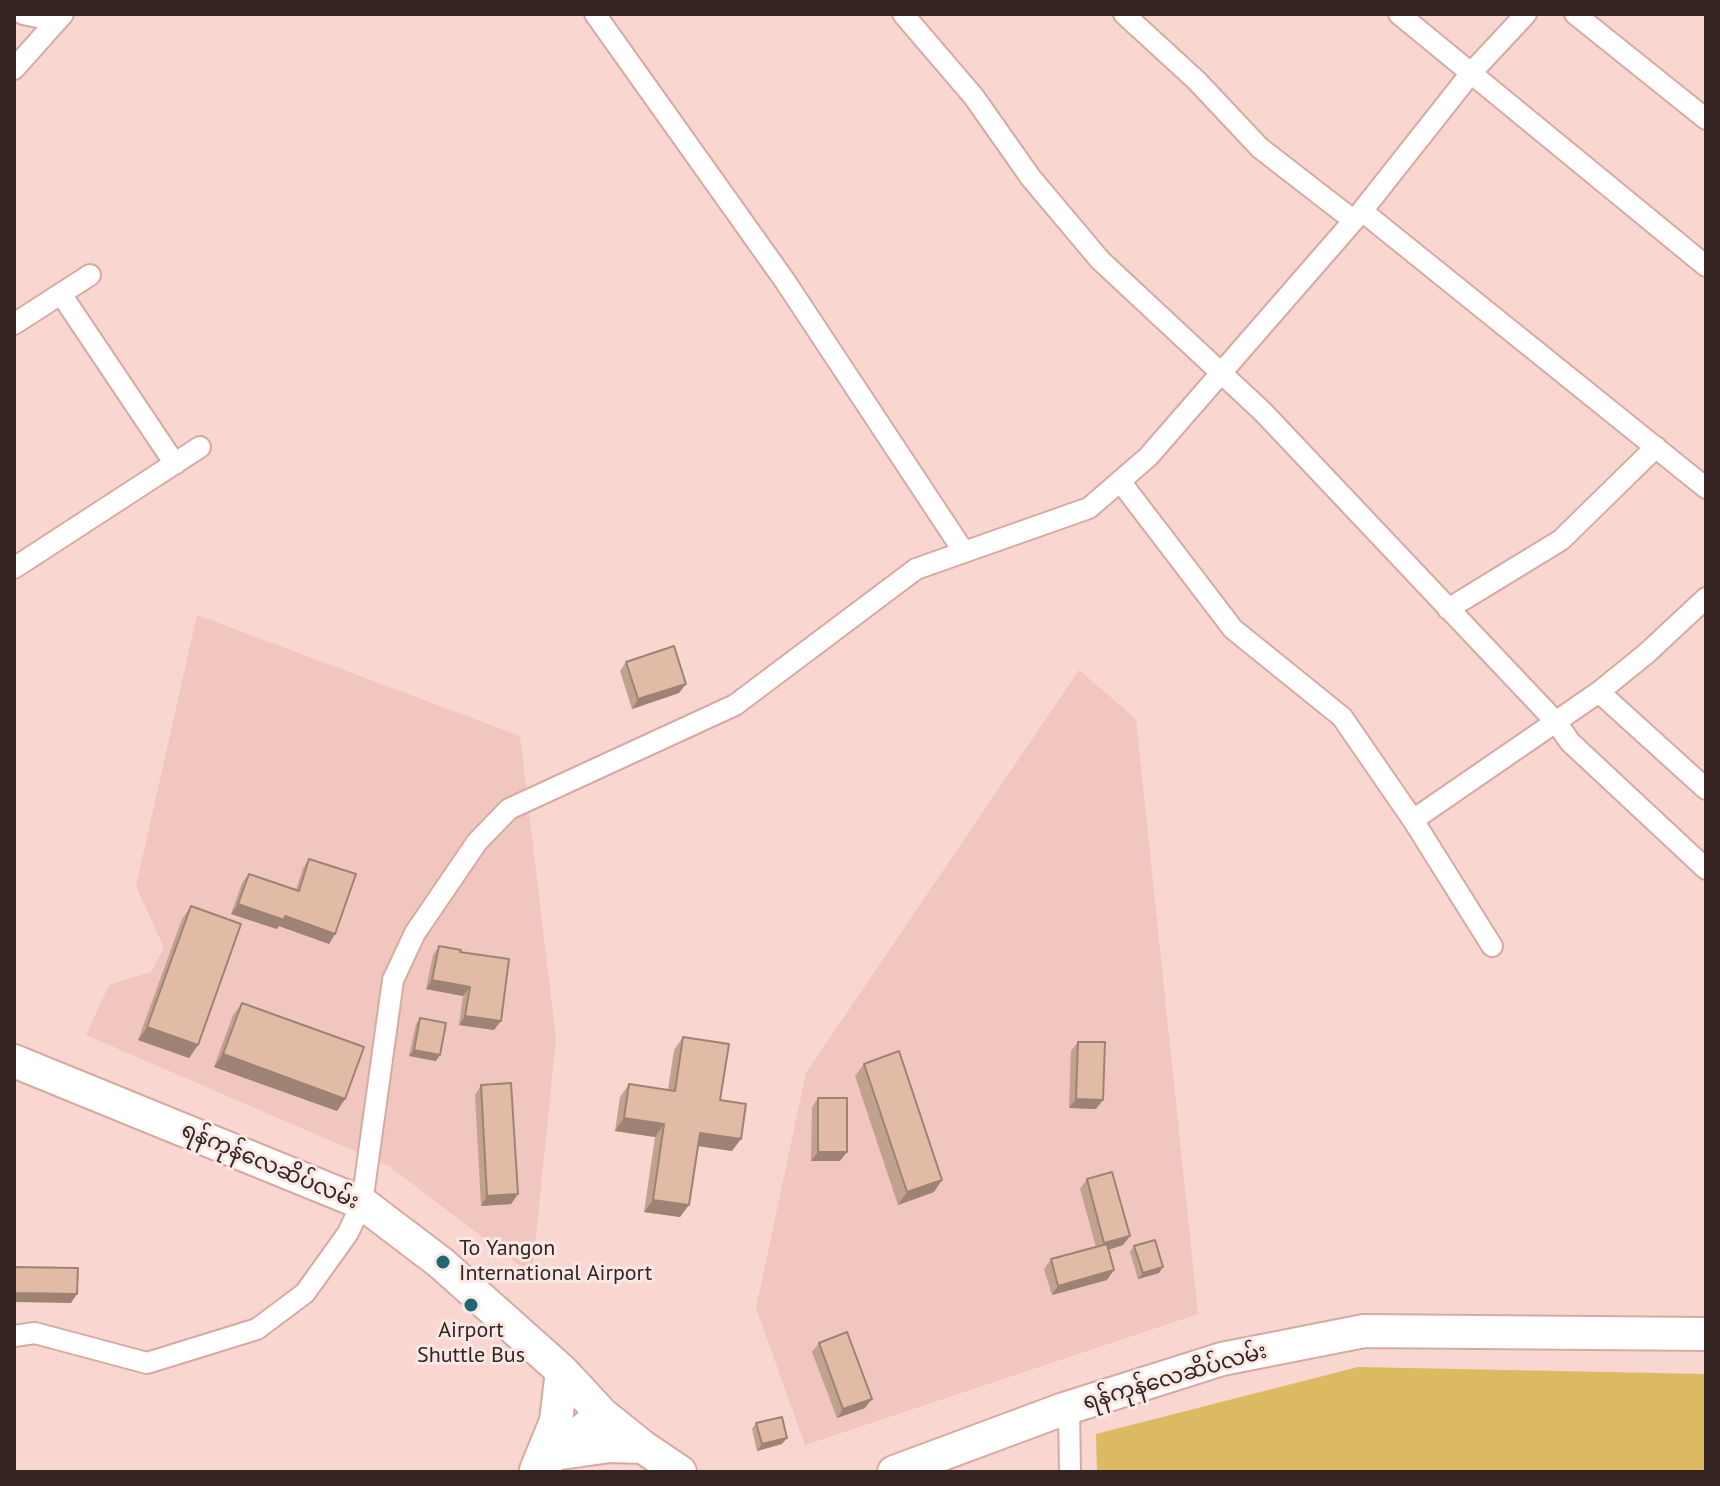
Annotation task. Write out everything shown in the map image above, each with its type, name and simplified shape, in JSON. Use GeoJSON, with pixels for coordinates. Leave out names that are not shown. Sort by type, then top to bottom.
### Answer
{"type":"FeatureCollection","features":[{"type":"Feature","properties":{"kind":"main road","name":"ရန်ကုန်လေဆိပ်လမ်း"},"geometry":{"type":"LineString","coordinates":[[14,1061],[362,1203],[441,1263],[562,1371],[602,1414],[680,1472]]}},
{"type":"Feature","properties":{"kind":"main road","name":"ရန်ကုန်လေဆိပ်လမ်း"},"geometry":{"type":"LineString","coordinates":[[894,1472],[1065,1409],[1222,1359],[1364,1331],[1706,1334]]}},
{"type":"Feature","properties":{"kind":"main road"},"geometry":{"type":"LineString","coordinates":[[541,1465],[556,1421],[562,1371]]}},
{"type":"Feature","properties":{"kind":"main road"},"geometry":{"type":"LineString","coordinates":[[541,1465],[602,1414]]}},
{"type":"Feature","properties":{"kind":"main road"},"geometry":{"type":"LineString","coordinates":[[541,1465],[610,1446],[643,1447]]}},
{"type":"Feature","properties":{"kind":"street"},"geometry":{"type":"LineString","coordinates":[[23,14],[60,18]]}},
{"type":"Feature","properties":{"kind":"street"},"geometry":{"type":"LineString","coordinates":[[595,14],[785,281],[964,552]]}},
{"type":"Feature","properties":{"kind":"street"},"geometry":{"type":"LineString","coordinates":[[903,14],[974,97],[1031,178],[1081,239],[1315,465],[1556,722],[1570,742],[1706,869]]}},
{"type":"Feature","properties":{"kind":"street"},"geometry":{"type":"LineString","coordinates":[[1124,14],[1197,81],[1260,148],[1357,216],[1706,488]]}},
{"type":"Feature","properties":{"kind":"street"},"geometry":{"type":"LineString","coordinates":[[1399,14],[1706,266]]}},
{"type":"Feature","properties":{"kind":"street"},"geometry":{"type":"LineString","coordinates":[[14,1336],[35,1333],[147,1363],[257,1329],[305,1293],[348,1233],[362,1203],[393,980],[415,933],[477,842],[509,809],[735,705],[916,569],[1089,508],[1148,457],[1222,374],[1357,216],[1471,73],[1526,14]]}},
{"type":"Feature","properties":{"kind":"street"},"geometry":{"type":"LineString","coordinates":[[1575,14],[1706,119]]}},
{"type":"Feature","properties":{"kind":"street"},"geometry":{"type":"LineString","coordinates":[[14,69],[60,18]]}},
{"type":"Feature","properties":{"kind":"street"},"geometry":{"type":"LineString","coordinates":[[14,324],[90,275]]}},
{"type":"Feature","properties":{"kind":"street"},"geometry":{"type":"LineString","coordinates":[[61,294],[175,464]]}},
{"type":"Feature","properties":{"kind":"street"},"geometry":{"type":"LineString","coordinates":[[14,568],[200,447]]}},
{"type":"Feature","properties":{"kind":"street"},"geometry":{"type":"LineString","coordinates":[[1448,609],[1561,540],[1656,447]]}},
{"type":"Feature","properties":{"kind":"street"},"geometry":{"type":"LineString","coordinates":[[1120,481],[1233,629],[1342,717],[1413,820],[1492,946]]}},
{"type":"Feature","properties":{"kind":"street"},"geometry":{"type":"LineString","coordinates":[[1413,820],[1599,692],[1706,598]]}},
{"type":"Feature","properties":{"kind":"street"},"geometry":{"type":"LineString","coordinates":[[1599,692],[1704,783]]}},
{"type":"Feature","properties":{"kind":"street"},"geometry":{"type":"LineString","coordinates":[[1060,1472],[1065,1409]]}},
{"type":"Feature","properties":{"kind":"street"},"geometry":{"type":"LineString","coordinates":[[1065,1409],[1070,1472]]}},
{"type":"Feature","properties":{"kind":"shaded area"},"geometry":{"type":"Polygon","coordinates":[[[197,615],[520,736],[556,1039],[532,1275],[389,1166],[86,1035],[109,985],[151,972],[164,948],[136,886],[197,615]]]}},
{"type":"Feature","properties":{"kind":"shaded area"},"geometry":{"type":"Polygon","coordinates":[[[1079,670],[1136,719],[1198,1314],[805,1445],[756,1308],[806,1073],[1079,670]]]}},
{"type":"Feature","properties":{"kind":"shaded area"},"geometry":{"type":"Polygon","coordinates":[[[1358,1367],[1706,1374],[1706,1472],[1097,1472],[1096,1434],[1358,1367]]]}},
{"type":"Feature","properties":{"kind":"building"},"geometry":{"type":"Polygon","coordinates":[[[674,646],[686,684],[638,699],[626,662],[674,646]]]}},
{"type":"Feature","properties":{"kind":"building"},"geometry":{"type":"Polygon","coordinates":[[[309,859],[356,874],[335,934],[285,916],[284,920],[238,904],[249,874],[299,891],[309,859]]]}},
{"type":"Feature","properties":{"kind":"building"},"geometry":{"type":"Polygon","coordinates":[[[191,906],[241,924],[198,1045],[147,1027],[191,906]]]}},
{"type":"Feature","properties":{"kind":"building"},"geometry":{"type":"Polygon","coordinates":[[[439,946],[509,959],[501,1021],[465,1016],[470,987],[432,980],[439,946]]]}},
{"type":"Feature","properties":{"kind":"building"},"geometry":{"type":"Polygon","coordinates":[[[242,1003],[364,1047],[345,1099],[223,1054],[242,1003]]]}},
{"type":"Feature","properties":{"kind":"building"},"geometry":{"type":"Polygon","coordinates":[[[420,1018],[446,1023],[440,1055],[414,1050],[420,1018]]]}},
{"type":"Feature","properties":{"kind":"building"},"geometry":{"type":"Polygon","coordinates":[[[683,1037],[729,1044],[720,1100],[746,1104],[741,1139],[700,1133],[689,1205],[653,1200],[664,1124],[624,1118],[629,1084],[675,1091],[683,1037]]]}},
{"type":"Feature","properties":{"kind":"building"},"geometry":{"type":"Polygon","coordinates":[[[1078,1042],[1105,1042],[1103,1100],[1076,1099],[1078,1042]]]}},
{"type":"Feature","properties":{"kind":"building"},"geometry":{"type":"Polygon","coordinates":[[[899,1051],[942,1180],[907,1192],[864,1064],[899,1051]]]}},
{"type":"Feature","properties":{"kind":"building"},"geometry":{"type":"Polygon","coordinates":[[[511,1083],[518,1194],[487,1196],[481,1085],[511,1083]]]}},
{"type":"Feature","properties":{"kind":"building"},"geometry":{"type":"Polygon","coordinates":[[[818,1098],[847,1098],[847,1152],[818,1152],[818,1098]]]}},
{"type":"Feature","properties":{"kind":"building"},"geometry":{"type":"Polygon","coordinates":[[[1112,1172],[1130,1236],[1104,1243],[1087,1179],[1112,1172]]]}},
{"type":"Feature","properties":{"kind":"building"},"geometry":{"type":"Polygon","coordinates":[[[1155,1240],[1163,1267],[1143,1273],[1134,1246],[1155,1240]]]}},
{"type":"Feature","properties":{"kind":"building"},"geometry":{"type":"Polygon","coordinates":[[[1107,1244],[1114,1270],[1058,1286],[1051,1259],[1107,1244]]]}},
{"type":"Feature","properties":{"kind":"building"},"geometry":{"type":"Polygon","coordinates":[[[14,1267],[78,1268],[77,1294],[14,1293],[14,1267]]]}},
{"type":"Feature","properties":{"kind":"building"},"geometry":{"type":"Polygon","coordinates":[[[847,1332],[872,1399],[843,1409],[819,1343],[847,1332]]]}},
{"type":"Feature","properties":{"kind":"building"},"geometry":{"type":"Polygon","coordinates":[[[782,1417],[787,1438],[762,1444],[756,1423],[782,1417]]]}},
{"type":"Feature","properties":{"kind":"place","name":"To Yangon International Airport"},"geometry":{"type":"Point","coordinates":[443,1262]}},
{"type":"Feature","properties":{"kind":"place","name":"Airport Shuttle Bus"},"geometry":{"type":"Point","coordinates":[471,1305]}}]}
